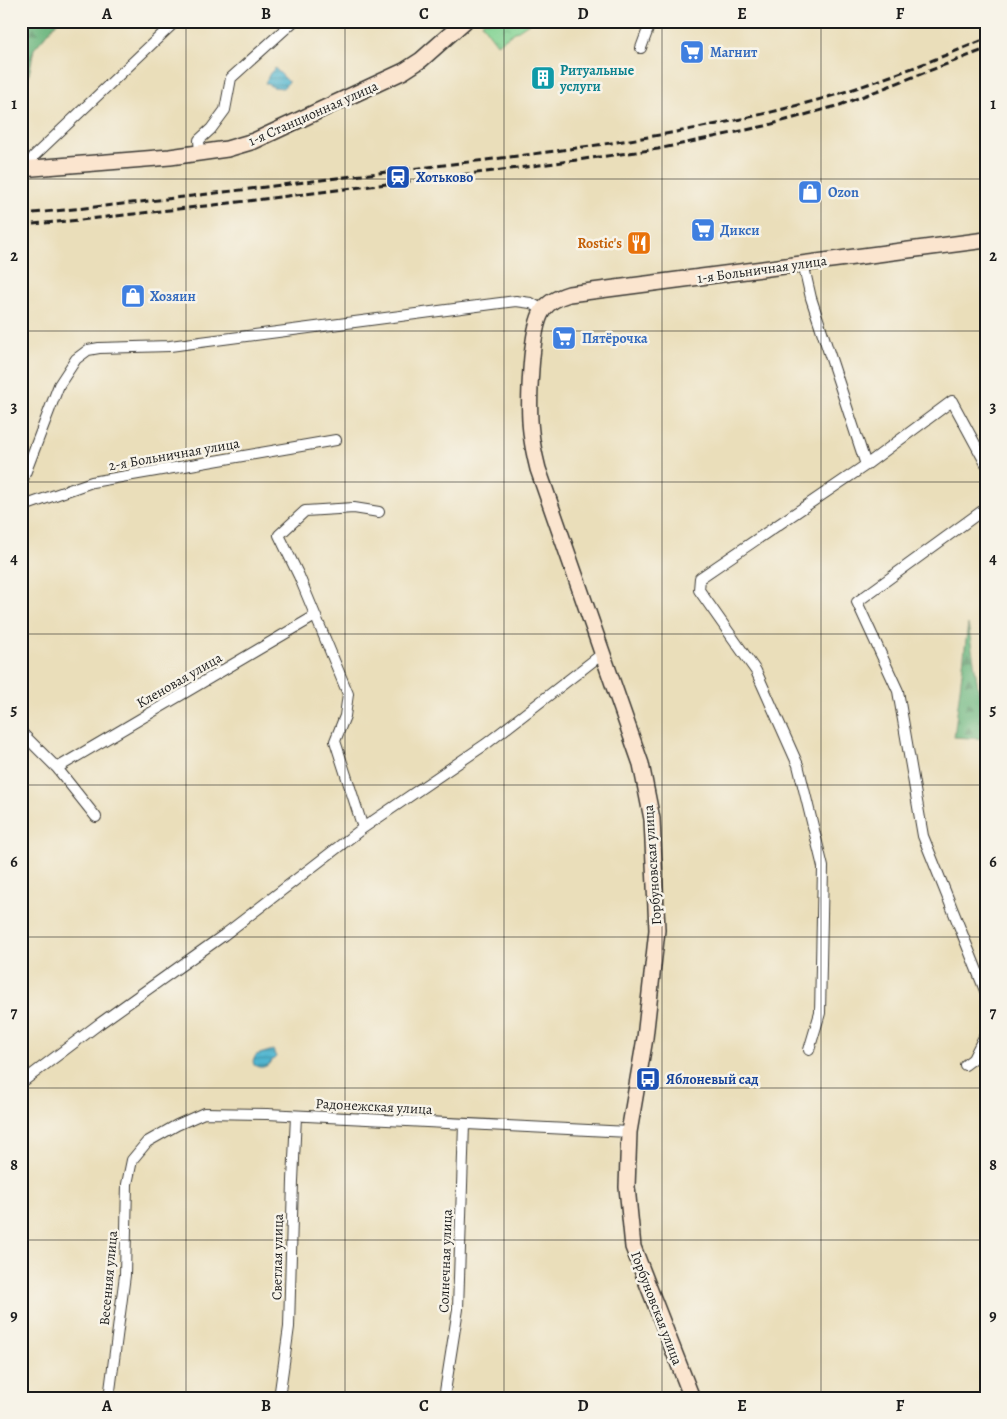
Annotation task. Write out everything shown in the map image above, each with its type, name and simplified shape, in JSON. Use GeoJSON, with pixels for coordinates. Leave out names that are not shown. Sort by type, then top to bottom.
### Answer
{"type":"FeatureCollection","features":[{"type":"Feature","properties":{"kind":"main road","name":"1-я Станционная улица"},"geometry":{"type":"LineString","coordinates":[[24,169],[200,154],[254,141],[404,71],[421,60],[465,21]]}},
{"type":"Feature","properties":{"kind":"main road","name":"1-я Больничная улица"},"geometry":{"type":"LineString","coordinates":[[543,310],[555,299],[569,294],[986,240]]}},
{"type":"Feature","properties":{"kind":"main road","name":"Горбуновская улица"},"geometry":{"type":"LineString","coordinates":[[543,310],[536,328],[531,369],[530,414],[533,448],[543,488],[641,764],[652,819],[657,930],[645,1038],[629,1132],[627,1187],[633,1247],[691,1397]]}},
{"type":"Feature","properties":{"kind":"street"},"geometry":{"type":"LineString","coordinates":[[24,169],[34,156],[176,21]]}},
{"type":"Feature","properties":{"kind":"street"},"geometry":{"type":"LineString","coordinates":[[200,154],[199,140],[211,129],[225,110],[231,78],[294,21]]}},
{"type":"Feature","properties":{"kind":"street"},"geometry":{"type":"LineString","coordinates":[[641,48],[651,21]]}},
{"type":"Feature","properties":{"kind":"street"},"geometry":{"type":"LineString","coordinates":[[803,263],[811,298],[866,465]]}},
{"type":"Feature","properties":{"kind":"street"},"geometry":{"type":"LineString","coordinates":[[21,484],[59,385],[76,359],[88,350],[170,346],[516,301],[531,303],[543,310]]}},
{"type":"Feature","properties":{"kind":"street"},"geometry":{"type":"LineString","coordinates":[[809,1050],[820,1014],[823,867],[798,766],[756,671],[700,590],[700,578],[866,465],[952,401],[986,464]]}},
{"type":"Feature","properties":{"kind":"street","name":"2-я Больничная улица"},"geometry":{"type":"LineString","coordinates":[[21,507],[92,482],[336,440]]}},
{"type":"Feature","properties":{"kind":"street"},"geometry":{"type":"LineString","coordinates":[[362,828],[335,741],[345,716],[348,694],[279,535],[305,511],[354,508],[379,512]]}},
{"type":"Feature","properties":{"kind":"street"},"geometry":{"type":"LineString","coordinates":[[986,508],[858,602],[898,691],[923,836],[986,993]]}},
{"type":"Feature","properties":{"kind":"street","name":"Кленовая улица"},"geometry":{"type":"LineString","coordinates":[[57,768],[315,616]]}},
{"type":"Feature","properties":{"kind":"street"},"geometry":{"type":"LineString","coordinates":[[21,1083],[99,1024],[224,935],[362,828],[486,744],[602,654]]}},
{"type":"Feature","properties":{"kind":"street"},"geometry":{"type":"LineString","coordinates":[[21,732],[57,768],[96,817]]}},
{"type":"Feature","properties":{"kind":"street"},"geometry":{"type":"LineString","coordinates":[[965,1065],[974,1059],[986,1033]]}},
{"type":"Feature","properties":{"kind":"street","name":"Радонежская улица"},"geometry":{"type":"LineString","coordinates":[[132,1160],[147,1142],[177,1125],[204,1113],[629,1132]]}},
{"type":"Feature","properties":{"kind":"street","name":"Светлая улица"},"geometry":{"type":"LineString","coordinates":[[279,1398],[290,1327],[296,1116]]}},
{"type":"Feature","properties":{"kind":"street","name":"Солнечная улица"},"geometry":{"type":"LineString","coordinates":[[444,1398],[458,1309],[464,1124]]}},
{"type":"Feature","properties":{"kind":"street","name":"Весенняя улица"},"geometry":{"type":"LineString","coordinates":[[109,1398],[125,1275],[127,1184],[132,1160]]}},
{"type":"Feature","properties":{"kind":"green space"},"geometry":{"type":"Polygon","coordinates":[[[21,21],[58,21],[34,49],[26,90],[21,101],[21,21]]]}},
{"type":"Feature","properties":{"kind":"green space"},"geometry":{"type":"Polygon","coordinates":[[[484,21],[532,21],[497,44],[482,24],[484,21]]]}},
{"type":"Feature","properties":{"kind":"green space"},"geometry":{"type":"Polygon","coordinates":[[[968,624],[979,693],[986,693],[986,739],[954,737],[968,624]]]}},
{"type":"Feature","properties":{"kind":"water"},"geometry":{"type":"Polygon","coordinates":[[[275,68],[289,82],[283,88],[273,87],[265,83],[275,68]]]}},
{"type":"Feature","properties":{"kind":"water"},"geometry":{"type":"Polygon","coordinates":[[[273,1050],[276,1057],[269,1064],[264,1067],[254,1065],[253,1061],[256,1055],[273,1050]]]}},
{"type":"Feature","properties":{"kind":"railway"},"geometry":{"type":"LineString","coordinates":[[21,214],[152,201],[543,153],[658,135],[772,112],[828,97],[888,77],[986,39]]}},
{"type":"Feature","properties":{"kind":"railway"},"geometry":{"type":"LineString","coordinates":[[21,225],[214,205],[658,149],[765,126],[840,105],[986,49]]}},
{"type":"Feature","properties":{"kind":"place","name":"Магнит"},"geometry":{"type":"Point","coordinates":[692,52]}},
{"type":"Feature","properties":{"kind":"place","name":"Ритуальные услуги"},"geometry":{"type":"Point","coordinates":[543,78]}},
{"type":"Feature","properties":{"kind":"place","name":"Хотьково"},"geometry":{"type":"Point","coordinates":[398,177]}},
{"type":"Feature","properties":{"kind":"place","name":"Ozon"},"geometry":{"type":"Point","coordinates":[810,192]}},
{"type":"Feature","properties":{"kind":"place","name":"Дикси"},"geometry":{"type":"Point","coordinates":[703,230]}},
{"type":"Feature","properties":{"kind":"place","name":"Rostic's"},"geometry":{"type":"Point","coordinates":[639,243]}},
{"type":"Feature","properties":{"kind":"place","name":"Хозяин"},"geometry":{"type":"Point","coordinates":[133,296]}},
{"type":"Feature","properties":{"kind":"place","name":"Пятёрочка"},"geometry":{"type":"Point","coordinates":[564,338]}},
{"type":"Feature","properties":{"kind":"place","name":"Яблоневый сад"},"geometry":{"type":"Point","coordinates":[648,1079]}}]}
